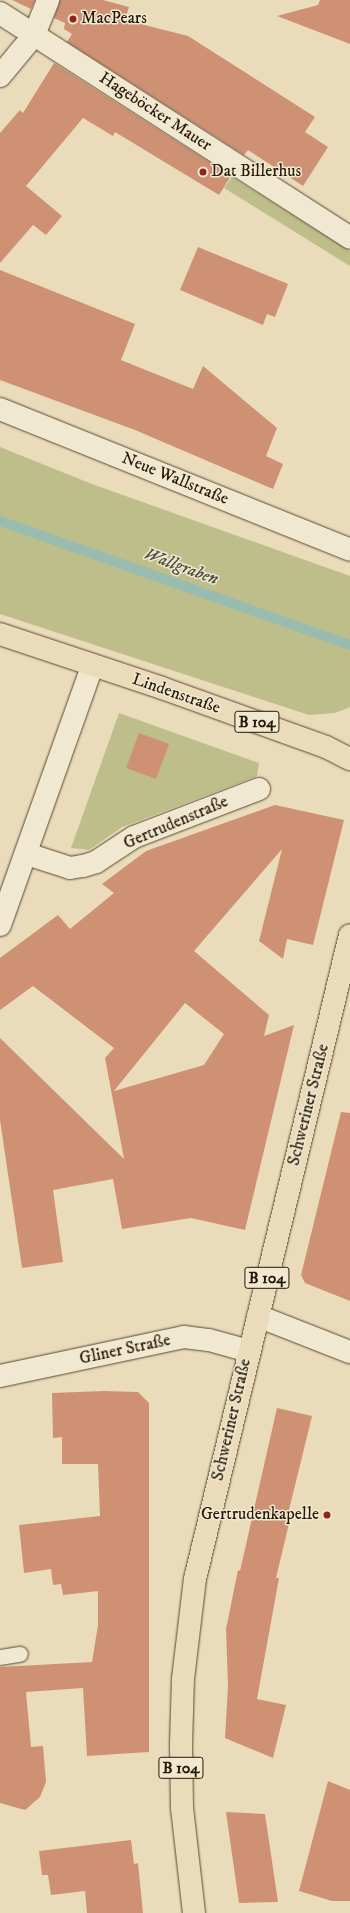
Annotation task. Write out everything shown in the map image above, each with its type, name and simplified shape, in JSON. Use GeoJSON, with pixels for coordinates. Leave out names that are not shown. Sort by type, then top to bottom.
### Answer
{"type":"FeatureCollection","features":[{"type":"Feature","properties":{"kind":"main road","name":"Lindenstraße"},"geometry":{"type":"LineString","coordinates":[[0,634],[326,747],[350,759]]}},
{"type":"Feature","properties":{"kind":"main road","name":"Schweriner Straße"},"geometry":{"type":"LineString","coordinates":[[194,1913],[182,1808],[183,1679],[195,1579],[350,935]]}},
{"type":"Feature","properties":{"kind":"street"},"geometry":{"type":"LineString","coordinates":[[0,76],[34,35],[48,0]]}},
{"type":"Feature","properties":{"kind":"street","name":"Hageböcker Mauer"},"geometry":{"type":"LineString","coordinates":[[0,13],[350,238]]}},
{"type":"Feature","properties":{"kind":"street","name":"Neue Wallstraße"},"geometry":{"type":"LineString","coordinates":[[0,408],[350,550]]}},
{"type":"Feature","properties":{"kind":"street"},"geometry":{"type":"LineString","coordinates":[[0,925],[27,854],[92,666]]}},
{"type":"Feature","properties":{"kind":"street","name":"Gertrudenstraße"},"geometry":{"type":"LineString","coordinates":[[27,854],[70,868],[83,866],[96,862],[134,837],[259,789]]}},
{"type":"Feature","properties":{"kind":"street"},"geometry":{"type":"LineString","coordinates":[[258,1316],[350,1352]]}},
{"type":"Feature","properties":{"kind":"street","name":"Gliner Straße"},"geometry":{"type":"LineString","coordinates":[[0,1376],[184,1337],[209,1340],[249,1351]]}},
{"type":"Feature","properties":{"kind":"lane"},"geometry":{"type":"LineString","coordinates":[[0,1657],[20,1654]]}},
{"type":"Feature","properties":{"kind":"green space"},"geometry":{"type":"Polygon","coordinates":[[[232,177],[350,251],[350,266],[224,188],[232,177]]]}},
{"type":"Feature","properties":{"kind":"green space"},"geometry":{"type":"Polygon","coordinates":[[[0,447],[92,484],[350,576],[350,707],[335,713],[309,715],[0,614],[0,447]]]}},
{"type":"Feature","properties":{"kind":"green space"},"geometry":{"type":"Polygon","coordinates":[[[119,713],[259,763],[257,776],[122,827],[89,850],[71,848],[119,713]]]}},
{"type":"Feature","properties":{"kind":"building"},"geometry":{"type":"Polygon","coordinates":[[[12,0],[35,0],[31,9],[12,0]]]}},
{"type":"Feature","properties":{"kind":"building"},"geometry":{"type":"Polygon","coordinates":[[[60,0],[103,0],[129,7],[125,20],[188,36],[315,117],[305,132],[328,147],[303,186],[248,150],[244,155],[67,42],[72,34],[64,29],[65,23],[54,18],[60,0]]]}},
{"type":"Feature","properties":{"kind":"building"},"geometry":{"type":"Polygon","coordinates":[[[320,0],[350,0],[350,44],[277,16],[318,5],[320,0]]]}},
{"type":"Feature","properties":{"kind":"building"},"geometry":{"type":"Polygon","coordinates":[[[54,63],[231,176],[219,195],[115,132],[113,136],[83,118],[26,186],[62,216],[46,235],[33,225],[0,263],[0,133],[20,110],[23,113],[54,63]]]}},
{"type":"Feature","properties":{"kind":"building"},"geometry":{"type":"Polygon","coordinates":[[[198,247],[288,284],[275,317],[267,314],[263,325],[180,290],[198,247]]]}},
{"type":"Feature","properties":{"kind":"building"},"geometry":{"type":"Polygon","coordinates":[[[0,270],[135,324],[121,360],[193,389],[203,366],[277,428],[266,456],[283,464],[273,489],[135,430],[0,380],[0,270]]]}},
{"type":"Feature","properties":{"kind":"building"},"geometry":{"type":"Polygon","coordinates":[[[139,733],[169,744],[156,779],[126,768],[139,733]]]}},
{"type":"Feature","properties":{"kind":"building"},"geometry":{"type":"Polygon","coordinates":[[[275,805],[344,820],[313,945],[287,939],[283,959],[259,941],[282,849],[194,951],[269,1015],[264,1036],[294,1025],[245,1230],[191,1218],[122,1229],[113,1179],[53,1190],[63,1262],[22,1268],[0,1120],[0,1038],[124,1159],[105,1058],[114,1048],[33,986],[0,1010],[0,958],[58,915],[70,929],[114,893],[102,884],[146,851],[275,805]],[[185,1003],[114,1091],[204,1065],[224,1034],[185,1003]]]}},
{"type":"Feature","properties":{"kind":"building"},"geometry":{"type":"Polygon","coordinates":[[[341,1112],[350,1113],[350,1301],[305,1283],[301,1275],[341,1112]]]}},
{"type":"Feature","properties":{"kind":"building"},"geometry":{"type":"Polygon","coordinates":[[[104,1391],[138,1392],[149,1403],[149,1752],[87,1756],[83,1688],[26,1692],[31,1747],[43,1746],[46,1782],[40,1797],[25,1810],[0,1803],[0,1667],[92,1662],[98,1625],[98,1591],[63,1595],[61,1584],[53,1585],[51,1569],[24,1573],[19,1525],[100,1516],[98,1464],[62,1464],[62,1437],[53,1438],[52,1393],[104,1391]]]}},
{"type":"Feature","properties":{"kind":"building"},"geometry":{"type":"Polygon","coordinates":[[[277,1408],[312,1416],[288,1514],[291,1515],[276,1578],[279,1578],[257,1699],[286,1705],[273,1758],[225,1738],[228,1686],[226,1629],[238,1570],[240,1571],[277,1408]]]}},
{"type":"Feature","properties":{"kind":"building"},"geometry":{"type":"Polygon","coordinates":[[[328,1781],[350,1790],[350,1901],[332,1901],[299,1891],[328,1781]]]}},
{"type":"Feature","properties":{"kind":"building"},"geometry":{"type":"Polygon","coordinates":[[[226,1812],[265,1814],[278,1902],[239,1903],[226,1812]]]}},
{"type":"Feature","properties":{"kind":"building"},"geometry":{"type":"Polygon","coordinates":[[[131,1840],[134,1864],[138,1863],[143,1913],[87,1913],[85,1891],[51,1895],[48,1875],[42,1875],[39,1851],[131,1840]]]}},
{"type":"Feature","properties":{"kind":"waterway","name":"Wallgraben"},"geometry":{"type":"LineString","coordinates":[[0,521],[350,645]]}},
{"type":"Feature","properties":{"kind":"place","name":"MacPears"},"geometry":{"type":"Point","coordinates":[73,19]}},
{"type":"Feature","properties":{"kind":"place","name":"Dat Billerhus"},"geometry":{"type":"Point","coordinates":[203,172]}},
{"type":"Feature","properties":{"kind":"place","name":"Gertrudenkapelle"},"geometry":{"type":"Point","coordinates":[327,1515]}}]}
